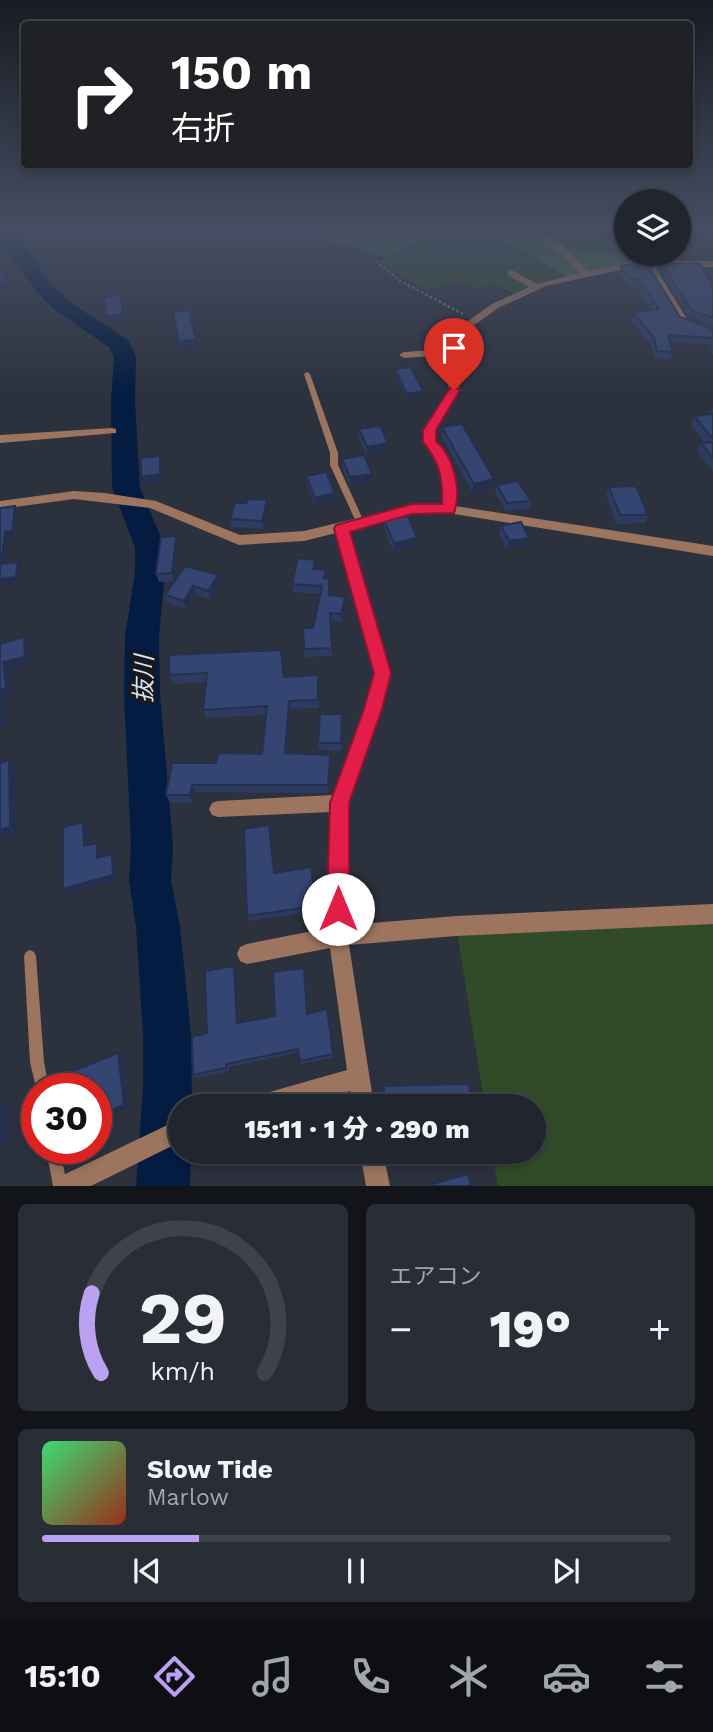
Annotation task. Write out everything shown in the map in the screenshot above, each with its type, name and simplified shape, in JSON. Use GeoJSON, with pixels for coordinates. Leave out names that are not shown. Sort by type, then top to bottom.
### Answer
{"type":"FeatureCollection","features":[{"type":"Feature","properties":{"kind":"street"},"geometry":{"type":"LineString","coordinates":[[530,284],[536,288]]}},
{"type":"Feature","properties":{"kind":"street"},"geometry":{"type":"LineString","coordinates":[[449,509],[450,479],[436,448],[429,442],[429,430],[454,390],[450,338],[495,306],[549,284]]}},
{"type":"Feature","properties":{"kind":"street"},"geometry":{"type":"LineString","coordinates":[[661,284],[683,321],[713,331]]}},
{"type":"Feature","properties":{"kind":"street"},"geometry":{"type":"LineString","coordinates":[[404,355],[451,352]]}},
{"type":"Feature","properties":{"kind":"street"},"geometry":{"type":"LineString","coordinates":[[0,439],[112,431]]}},
{"type":"Feature","properties":{"kind":"street"},"geometry":{"type":"LineString","coordinates":[[0,505],[74,495],[152,504],[239,540],[304,536],[361,524],[412,509],[449,509],[713,551]]}},
{"type":"Feature","properties":{"kind":"street"},"geometry":{"type":"LineString","coordinates":[[341,529],[382,673],[373,709],[340,803],[338,936],[361,1094]]}},
{"type":"Feature","properties":{"kind":"street"},"geometry":{"type":"LineString","coordinates":[[218,809],[340,803]]}},
{"type":"Feature","properties":{"kind":"street"},"geometry":{"type":"LineString","coordinates":[[247,954],[338,936],[456,926],[713,914]]}},
{"type":"Feature","properties":{"kind":"street"},"geometry":{"type":"LineString","coordinates":[[301,1094],[358,1078]]}},
{"type":"Feature","properties":{"kind":"street"},"geometry":{"type":"LineString","coordinates":[[63,1186],[168,1136]]}},
{"type":"Feature","properties":{"kind":"street"},"geometry":{"type":"LineString","coordinates":[[374,1164],[378,1186]]}},
{"type":"Feature","properties":{"kind":"lane"},"geometry":{"type":"LineString","coordinates":[[307,374],[334,453],[334,465],[361,524]]}},
{"type":"Feature","properties":{"kind":"lane"},"geometry":{"type":"LineString","coordinates":[[30,956],[39,1073]]}},
{"type":"Feature","properties":{"kind":"lane"},"geometry":{"type":"LineString","coordinates":[[57,1164],[63,1186]]}},
{"type":"Feature","properties":{"kind":"path"},"geometry":{"type":"LineString","coordinates":[[407,284],[474,320]]}},
{"type":"Feature","properties":{"kind":"green space"},"geometry":{"type":"Polygon","coordinates":[[[416,284],[448,284],[425,290],[416,284]]]}},
{"type":"Feature","properties":{"kind":"green space"},"geometry":{"type":"Polygon","coordinates":[[[465,284],[546,284],[516,294],[496,285],[478,288],[465,284]]]}},
{"type":"Feature","properties":{"kind":"green space"},"geometry":{"type":"Polygon","coordinates":[[[713,914],[713,1186],[498,1186],[494,1164],[546,1164],[546,1094],[483,1094],[456,926],[713,914]]]}},
{"type":"Feature","properties":{"kind":"building"},"geometry":{"type":"Polygon","coordinates":[[[642,284],[660,284],[680,317],[713,329],[713,338],[668,335],[673,352],[657,351],[654,338],[634,313],[659,309],[642,284]]]}},
{"type":"Feature","properties":{"kind":"building"},"geometry":{"type":"Polygon","coordinates":[[[675,284],[711,284],[713,318],[691,310],[675,284]]]}},
{"type":"Feature","properties":{"kind":"building"},"geometry":{"type":"Polygon","coordinates":[[[121,295],[123,314],[106,316],[104,297],[121,295]]]}},
{"type":"Feature","properties":{"kind":"building"},"geometry":{"type":"Polygon","coordinates":[[[189,310],[196,339],[179,342],[173,312],[189,310]]]}},
{"type":"Feature","properties":{"kind":"building"},"geometry":{"type":"Polygon","coordinates":[[[411,367],[423,391],[407,394],[395,369],[411,367]]]}},
{"type":"Feature","properties":{"kind":"building"},"geometry":{"type":"Polygon","coordinates":[[[713,414],[713,439],[694,416],[713,414]]]}},
{"type":"Feature","properties":{"kind":"building"},"geometry":{"type":"Polygon","coordinates":[[[462,424],[494,479],[474,484],[442,427],[462,424]]]}},
{"type":"Feature","properties":{"kind":"building"},"geometry":{"type":"Polygon","coordinates":[[[380,426],[388,443],[367,447],[359,429],[380,426]]]}},
{"type":"Feature","properties":{"kind":"building"},"geometry":{"type":"Polygon","coordinates":[[[713,442],[713,458],[701,443],[713,442]]]}},
{"type":"Feature","properties":{"kind":"building"},"geometry":{"type":"Polygon","coordinates":[[[364,455],[372,474],[350,477],[342,459],[364,455]]]}},
{"type":"Feature","properties":{"kind":"building"},"geometry":{"type":"Polygon","coordinates":[[[160,456],[160,474],[141,477],[141,458],[160,456]]]}},
{"type":"Feature","properties":{"kind":"building"},"geometry":{"type":"Polygon","coordinates":[[[326,472],[335,493],[315,498],[306,476],[326,472]]]}},
{"type":"Feature","properties":{"kind":"building"},"geometry":{"type":"Polygon","coordinates":[[[518,481],[531,501],[507,503],[497,485],[518,481]]]}},
{"type":"Feature","properties":{"kind":"building"},"geometry":{"type":"Polygon","coordinates":[[[636,486],[648,515],[620,515],[609,487],[636,486]]]}},
{"type":"Feature","properties":{"kind":"building"},"geometry":{"type":"Polygon","coordinates":[[[248,499],[267,500],[262,521],[230,519],[235,503],[246,503],[248,499]]]}},
{"type":"Feature","properties":{"kind":"building"},"geometry":{"type":"Polygon","coordinates":[[[15,506],[12,531],[5,532],[1,564],[18,562],[16,577],[0,579],[0,508],[15,506]]]}},
{"type":"Feature","properties":{"kind":"building"},"geometry":{"type":"Polygon","coordinates":[[[408,516],[417,538],[394,543],[384,521],[408,516]]]}},
{"type":"Feature","properties":{"kind":"building"},"geometry":{"type":"Polygon","coordinates":[[[521,522],[529,538],[509,541],[501,526],[521,522]]]}},
{"type":"Feature","properties":{"kind":"building"},"geometry":{"type":"Polygon","coordinates":[[[176,536],[172,573],[156,574],[161,537],[176,536]]]}},
{"type":"Feature","properties":{"kind":"building"},"geometry":{"type":"Polygon","coordinates":[[[298,558],[315,560],[313,569],[326,570],[324,578],[329,579],[329,595],[345,597],[341,614],[330,613],[332,648],[304,649],[303,628],[313,628],[322,586],[292,584],[298,558]]]}},
{"type":"Feature","properties":{"kind":"building"},"geometry":{"type":"Polygon","coordinates":[[[185,566],[218,575],[208,591],[193,586],[184,601],[165,595],[185,566]]]}},
{"type":"Feature","properties":{"kind":"building"},"geometry":{"type":"Polygon","coordinates":[[[24,637],[25,657],[3,662],[6,688],[0,690],[0,644],[24,637]]]}},
{"type":"Feature","properties":{"kind":"building"},"geometry":{"type":"Polygon","coordinates":[[[281,650],[284,677],[318,675],[318,700],[289,701],[285,753],[330,755],[328,785],[192,785],[190,795],[166,795],[172,763],[216,763],[218,753],[262,754],[267,706],[203,710],[207,673],[169,675],[169,655],[281,650]]]}},
{"type":"Feature","properties":{"kind":"building"},"geometry":{"type":"Polygon","coordinates":[[[320,714],[342,714],[341,743],[318,743],[320,714]]]}},
{"type":"Feature","properties":{"kind":"building"},"geometry":{"type":"Polygon","coordinates":[[[9,760],[10,827],[0,830],[0,763],[9,760]]]}},
{"type":"Feature","properties":{"kind":"building"},"geometry":{"type":"Polygon","coordinates":[[[83,822],[84,846],[97,843],[97,858],[112,854],[113,875],[63,889],[63,827],[83,822]]]}},
{"type":"Feature","properties":{"kind":"building"},"geometry":{"type":"Polygon","coordinates":[[[269,825],[274,873],[311,867],[316,906],[247,916],[244,829],[269,825]]]}},
{"type":"Feature","properties":{"kind":"building"},"geometry":{"type":"Polygon","coordinates":[[[234,966],[237,1023],[275,1016],[273,972],[304,968],[307,1014],[327,1009],[333,1054],[300,1061],[298,1049],[226,1064],[226,1068],[193,1075],[192,1037],[207,1033],[205,971],[234,966]]]}},
{"type":"Feature","properties":{"kind":"building"},"geometry":{"type":"Polygon","coordinates":[[[118,1053],[124,1105],[112,1110],[112,1073],[68,1073],[118,1053]]]}},
{"type":"Feature","properties":{"kind":"building"},"geometry":{"type":"Polygon","coordinates":[[[469,1084],[470,1094],[384,1094],[384,1086],[469,1084]]]}},
{"type":"Feature","properties":{"kind":"building"},"geometry":{"type":"Polygon","coordinates":[[[2,1101],[1,1143],[0,1143],[0,1102],[2,1101]]]}},
{"type":"Feature","properties":{"kind":"building"},"geometry":{"type":"Polygon","coordinates":[[[468,1174],[471,1186],[425,1186],[468,1174]]]}},
{"type":"Feature","properties":{"kind":"waterway","name":"抜川"},"geometry":{"type":"LineString","coordinates":[[41,284],[61,305],[120,345],[125,357],[123,400],[126,488],[150,547],[150,573],[142,636],[142,694],[152,846],[150,880],[158,927],[167,1034],[168,1088],[163,1186]]}},
{"type":"Feature","properties":{"kind":"route"},"geometry":{"type":"LineString","coordinates":[[338,909],[340,803],[373,709],[382,673],[341,529],[412,509],[449,509],[450,479],[436,448],[429,442],[429,430],[454,390]]}}]}
